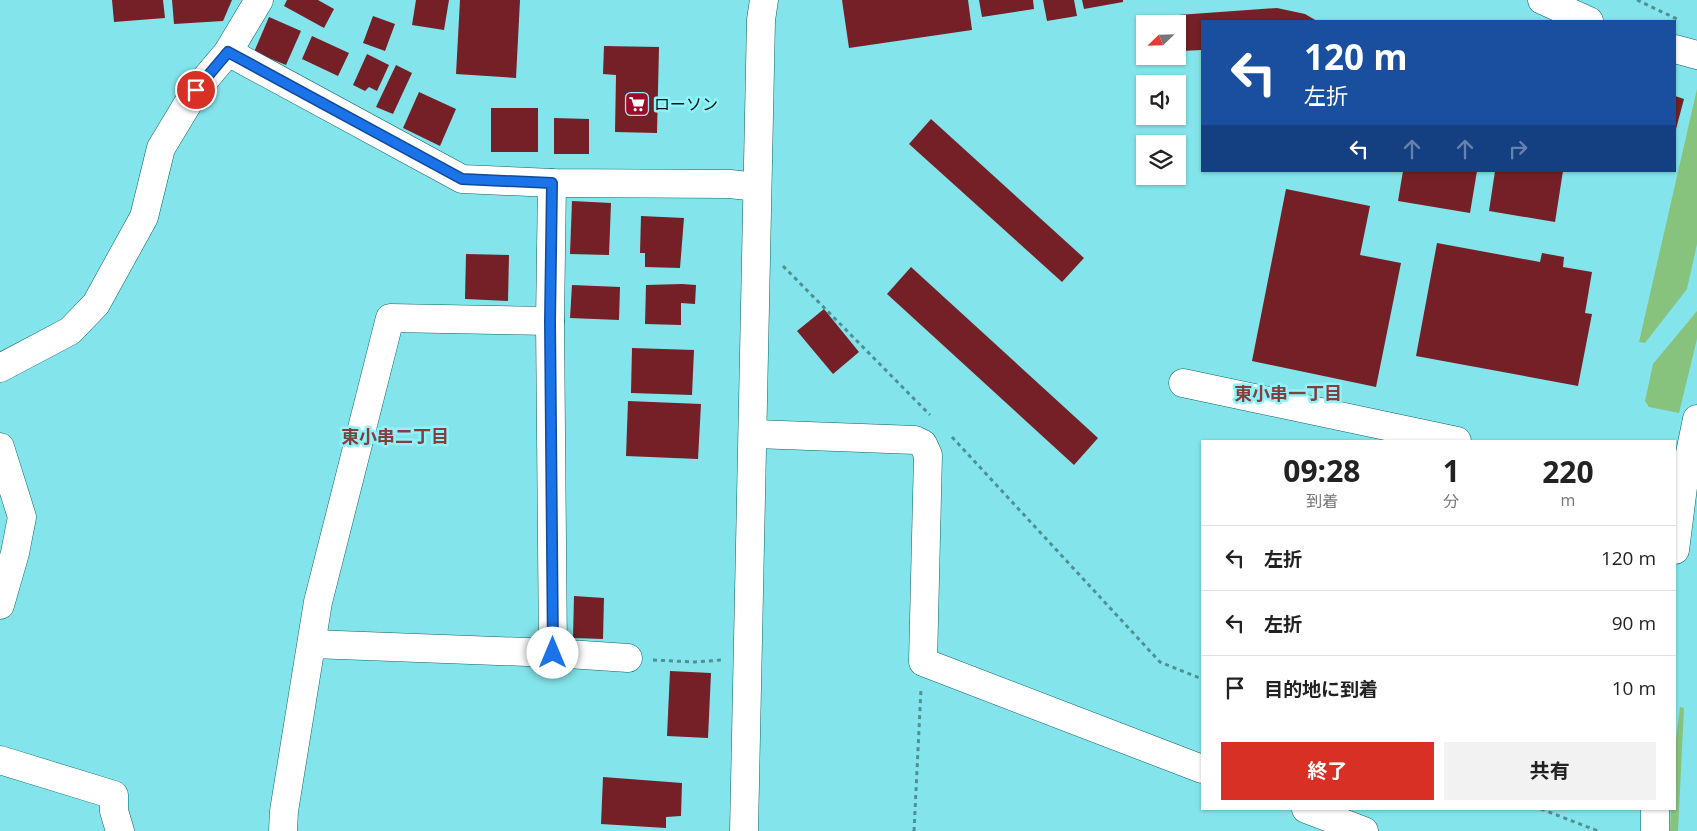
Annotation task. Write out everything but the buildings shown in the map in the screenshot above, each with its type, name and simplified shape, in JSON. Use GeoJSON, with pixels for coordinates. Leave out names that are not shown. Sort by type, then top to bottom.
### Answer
{"type":"FeatureCollection","features":[{"type":"Feature","properties":{"kind":"street"},"geometry":{"type":"LineString","coordinates":[[0,368],[70,331],[96,304],[144,217],[161,148],[196,90],[228,52],[259,0]]}},
{"type":"Feature","properties":{"kind":"street"},"geometry":{"type":"LineString","coordinates":[[744,831],[754,434],[761,20],[764,0]]}},
{"type":"Feature","properties":{"kind":"street"},"geometry":{"type":"LineString","coordinates":[[1542,0],[1586,20]]}},
{"type":"Feature","properties":{"kind":"street"},"geometry":{"type":"LineString","coordinates":[[1676,49],[1697,55]]}},
{"type":"Feature","properties":{"kind":"street"},"geometry":{"type":"LineString","coordinates":[[228,52],[462,179],[552,183],[730,184],[757,187]]}},
{"type":"Feature","properties":{"kind":"street"},"geometry":{"type":"LineString","coordinates":[[552,183],[550,321],[553,653]]}},
{"type":"Feature","properties":{"kind":"street"},"geometry":{"type":"LineString","coordinates":[[283,831],[284,811],[318,602],[390,318],[550,321]]}},
{"type":"Feature","properties":{"kind":"street"},"geometry":{"type":"LineString","coordinates":[[1183,383],[1452,440]]}},
{"type":"Feature","properties":{"kind":"street"},"geometry":{"type":"LineString","coordinates":[[1676,544],[1697,419]]}},
{"type":"Feature","properties":{"kind":"street"},"geometry":{"type":"LineString","coordinates":[[754,434],[915,440],[923,444],[928,455],[923,662],[1201,769]]}},
{"type":"Feature","properties":{"kind":"street"},"geometry":{"type":"LineString","coordinates":[[0,446],[22,517],[15,553],[0,605]]}},
{"type":"Feature","properties":{"kind":"street"},"geometry":{"type":"LineString","coordinates":[[312,644],[553,653],[628,658]]}},
{"type":"Feature","properties":{"kind":"street"},"geometry":{"type":"LineString","coordinates":[[0,760],[114,795],[114,811],[120,831]]}},
{"type":"Feature","properties":{"kind":"street"},"geometry":{"type":"LineString","coordinates":[[1309,810],[1364,831]]}},
{"type":"Feature","properties":{"kind":"street"},"geometry":{"type":"LineString","coordinates":[[1655,810],[1655,831]]}},
{"type":"Feature","properties":{"kind":"path"},"geometry":{"type":"LineString","coordinates":[[1637,0],[1680,21]]}},
{"type":"Feature","properties":{"kind":"path"},"geometry":{"type":"LineString","coordinates":[[780,263],[934,418]]}},
{"type":"Feature","properties":{"kind":"path"},"geometry":{"type":"LineString","coordinates":[[947,432],[1160,662],[1201,678]]}},
{"type":"Feature","properties":{"kind":"path"},"geometry":{"type":"LineString","coordinates":[[628,658],[695,662],[723,660]]}},
{"type":"Feature","properties":{"kind":"path"},"geometry":{"type":"LineString","coordinates":[[914,831],[923,662]]}},
{"type":"Feature","properties":{"kind":"path"},"geometry":{"type":"LineString","coordinates":[[1544,810],[1598,831]]}},
{"type":"Feature","properties":{"kind":"green space"},"geometry":{"type":"Polygon","coordinates":[[[1697,89],[1697,244],[1687,289],[1645,343],[1639,342],[1697,89]]]}},
{"type":"Feature","properties":{"kind":"green space"},"geometry":{"type":"Polygon","coordinates":[[[1697,311],[1697,339],[1679,413],[1649,407],[1645,401],[1653,364],[1697,311]]]}},
{"type":"Feature","properties":{"kind":"green space"},"geometry":{"type":"Polygon","coordinates":[[[1680,707],[1684,708],[1678,831],[1670,831],[1671,810],[1676,810],[1676,739],[1680,707]]]}},
{"type":"Feature","properties":{"kind":"place","name":"ローソン"},"geometry":{"type":"Point","coordinates":[637,104]}},
{"type":"Feature","properties":{"kind":"district","name":"東小串一丁目"},"geometry":{"type":"Point","coordinates":[1288,393]}},
{"type":"Feature","properties":{"kind":"district","name":"東小串二丁目"},"geometry":{"type":"Point","coordinates":[395,436]}},
{"type":"Feature","properties":{"kind":"route"},"geometry":{"type":"LineString","coordinates":[[196,90],[228,52],[462,179],[552,183],[550,321],[553,653]]}}]}
